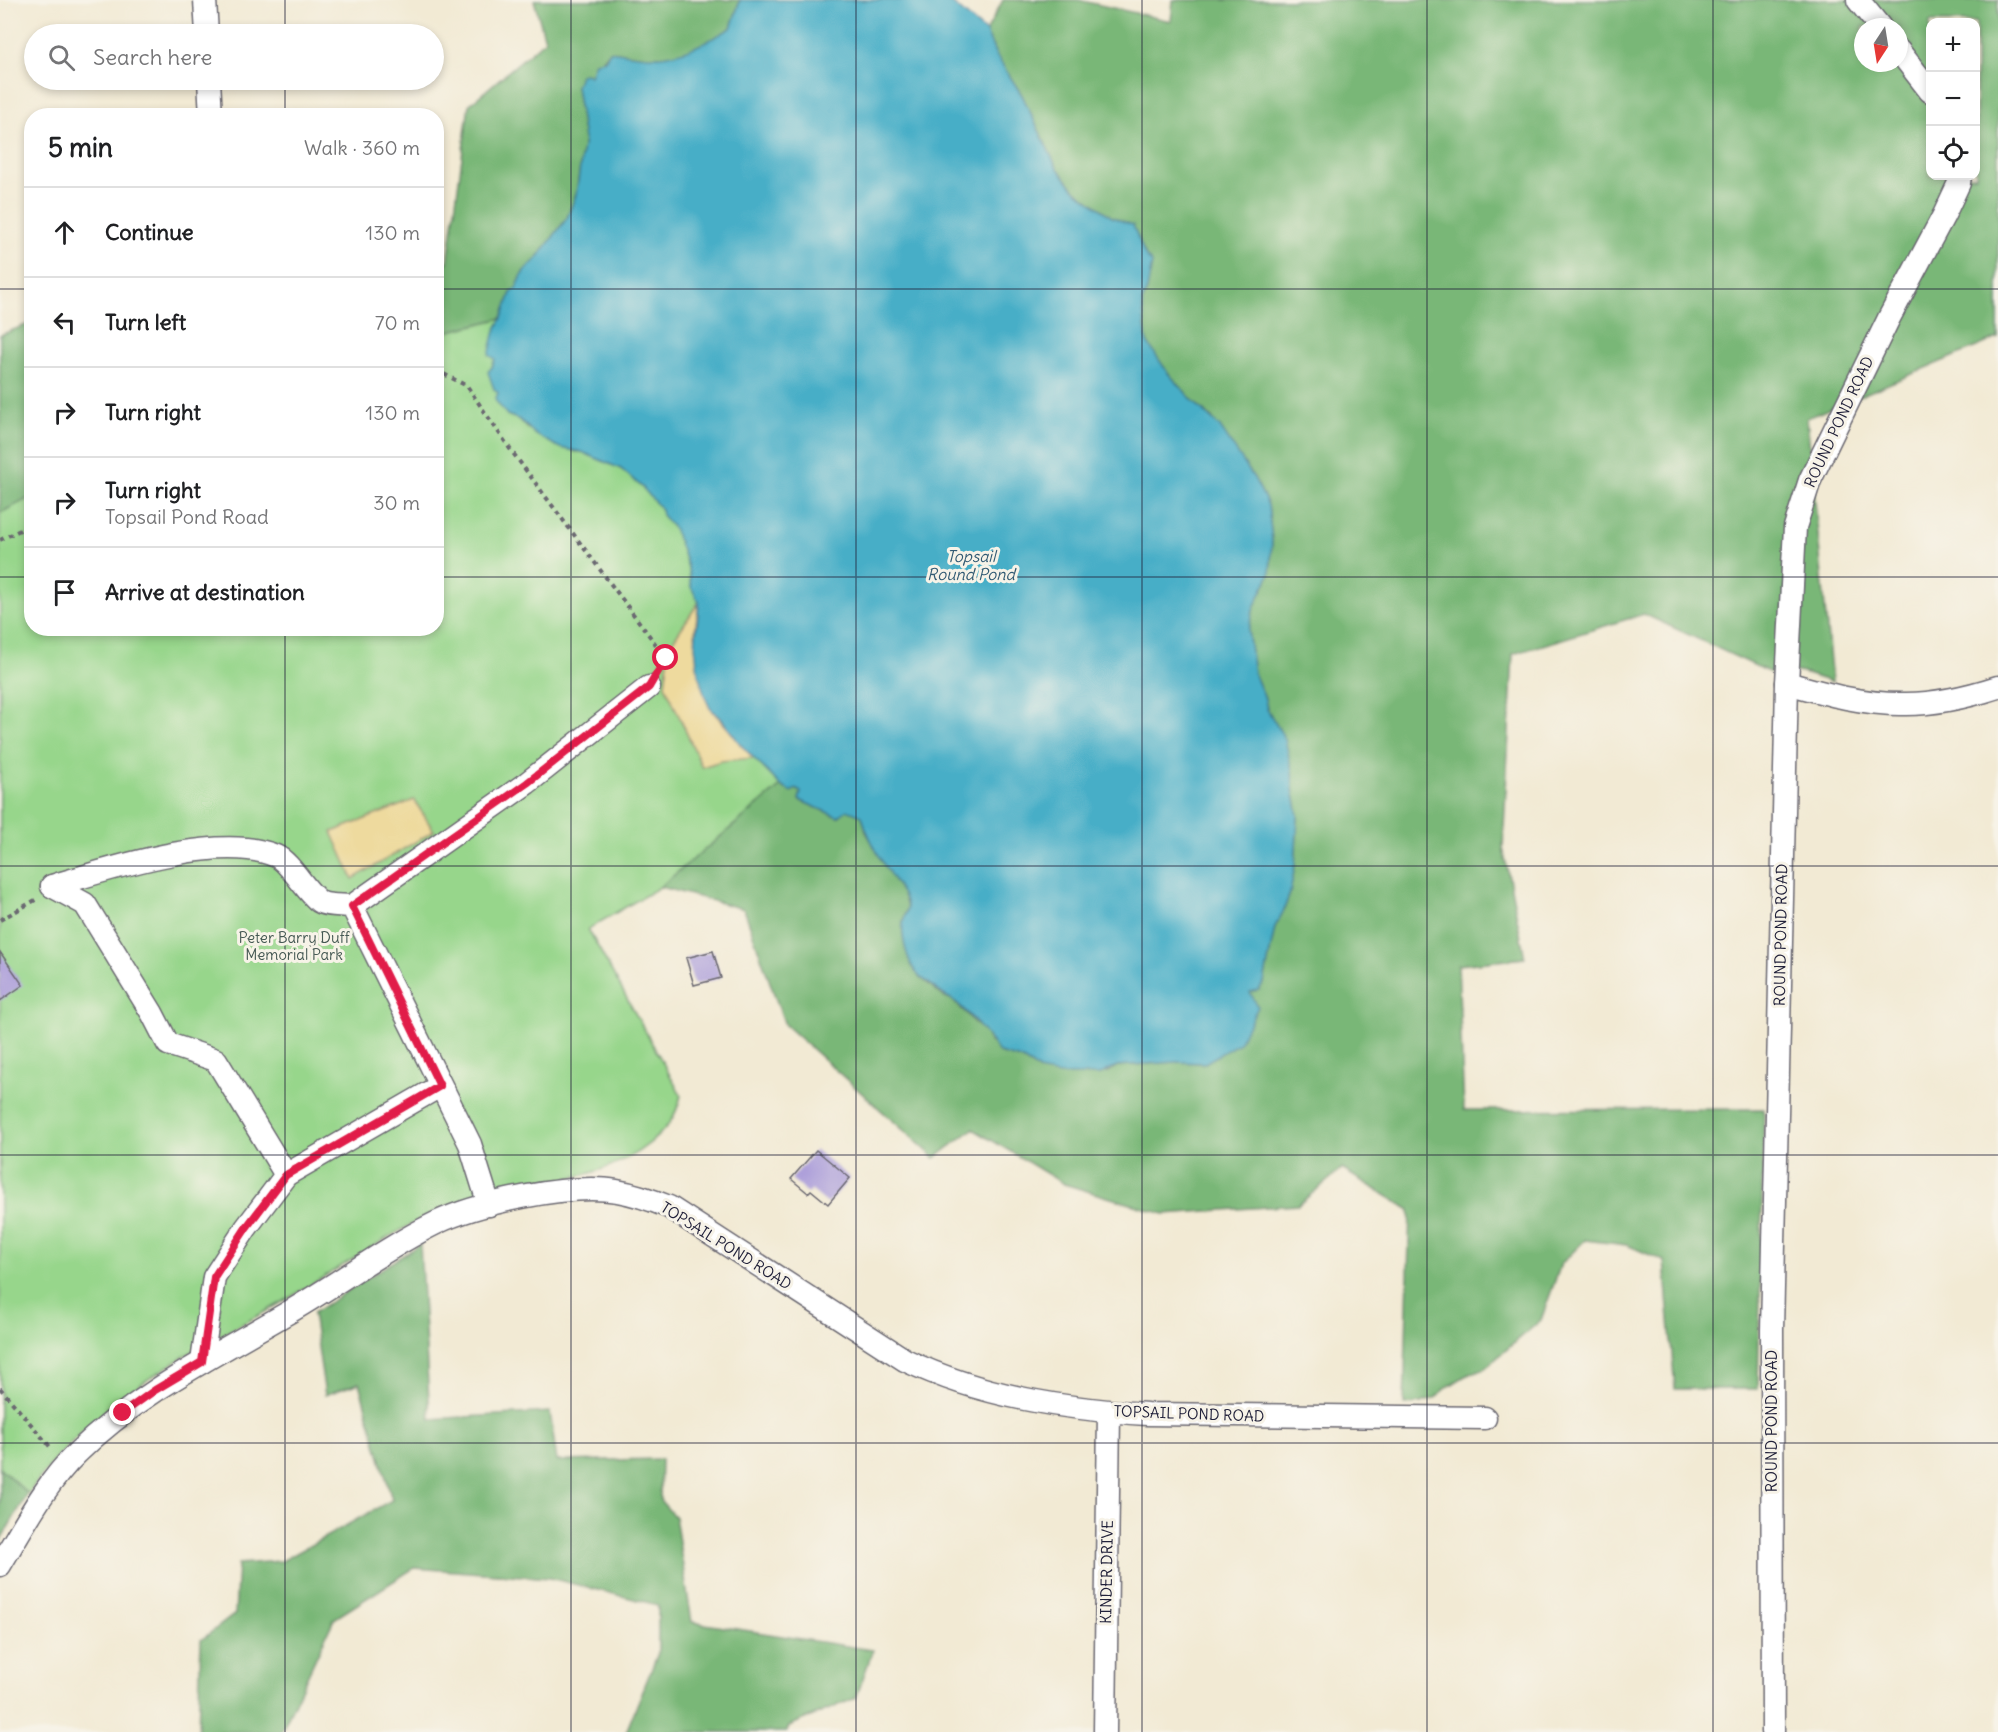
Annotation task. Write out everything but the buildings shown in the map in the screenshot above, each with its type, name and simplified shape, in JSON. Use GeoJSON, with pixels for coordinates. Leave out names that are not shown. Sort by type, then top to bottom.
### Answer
{"type":"FeatureCollection","features":[{"type":"Feature","properties":{"kind":"street"},"geometry":{"type":"LineString","coordinates":[[206,0],[207,24]]}},
{"type":"Feature","properties":{"kind":"street"},"geometry":{"type":"LineString","coordinates":[[1858,0],[1873,18]]}},
{"type":"Feature","properties":{"kind":"street"},"geometry":{"type":"LineString","coordinates":[[1908,63],[1926,86]]}},
{"type":"Feature","properties":{"kind":"street"},"geometry":{"type":"LineString","coordinates":[[210,90],[211,108]]}},
{"type":"Feature","properties":{"kind":"street","name":"ROUND POND ROAD"},"geometry":{"type":"LineString","coordinates":[[1773,1732],[1771,1454],[1773,1318],[1787,683],[1796,527],[1810,480],[1959,180]]}},
{"type":"Feature","properties":{"kind":"street"},"geometry":{"type":"LineString","coordinates":[[1787,683],[1868,702],[1908,704],[1947,699],[1998,687]]}},
{"type":"Feature","properties":{"kind":"street"},"geometry":{"type":"LineString","coordinates":[[52,886],[134,862],[195,851],[242,847],[278,856],[321,903],[352,906],[527,783],[649,687]]}},
{"type":"Feature","properties":{"kind":"street"},"geometry":{"type":"LineString","coordinates":[[52,886],[85,904],[152,1013],[168,1044],[216,1060],[286,1175]]}},
{"type":"Feature","properties":{"kind":"street"},"geometry":{"type":"LineString","coordinates":[[352,906],[470,1144],[489,1205]]}},
{"type":"Feature","properties":{"kind":"street"},"geometry":{"type":"LineString","coordinates":[[202,1362],[214,1277],[246,1228],[286,1175],[440,1086]]}},
{"type":"Feature","properties":{"kind":"street","name":"TOPSAIL POND ROAD"},"geometry":{"type":"LineString","coordinates":[[0,1565],[43,1494],[75,1454],[123,1413],[155,1390],[287,1314],[435,1224],[465,1211],[489,1205],[580,1189],[615,1191],[643,1197],[669,1207],[904,1360],[932,1373],[995,1392],[1052,1404],[1109,1412],[1182,1415],[1485,1418]]}},
{"type":"Feature","properties":{"kind":"street","name":"KINDER DRIVE"},"geometry":{"type":"LineString","coordinates":[[1105,1732],[1109,1412]]}},
{"type":"Feature","properties":{"kind":"path"},"geometry":{"type":"LineString","coordinates":[[444,374],[466,386],[510,449],[666,658],[649,687]]}},
{"type":"Feature","properties":{"kind":"path"},"geometry":{"type":"LineString","coordinates":[[0,540],[24,528]]}},
{"type":"Feature","properties":{"kind":"path"},"geometry":{"type":"LineString","coordinates":[[0,920],[51,891],[52,886]]}},
{"type":"Feature","properties":{"kind":"path"},"geometry":{"type":"LineString","coordinates":[[0,1388],[67,1465]]}},
{"type":"Feature","properties":{"kind":"green space"},"geometry":{"type":"Polygon","coordinates":[[[534,0],[740,0],[731,28],[713,39],[683,52],[662,56],[642,56],[610,51],[590,77],[576,86],[584,139],[576,195],[567,218],[537,259],[524,271],[516,289],[511,293],[502,318],[444,332],[444,262],[448,262],[469,105],[545,40],[534,0]]]}},
{"type":"Feature","properties":{"kind":"green space"},"geometry":{"type":"Polygon","coordinates":[[[1003,0],[1078,0],[1171,21],[1173,0],[1998,0],[1998,338],[1807,418],[1832,682],[1788,671],[1775,675],[1644,614],[1513,654],[1503,848],[1525,958],[1458,965],[1464,1110],[1764,1109],[1758,1389],[1675,1389],[1664,1261],[1627,1245],[1585,1240],[1561,1264],[1541,1320],[1485,1368],[1465,1376],[1435,1398],[1404,1405],[1410,1210],[1342,1169],[1298,1205],[1164,1214],[1064,1184],[973,1129],[935,1158],[785,1025],[744,909],[660,887],[781,786],[791,792],[796,789],[801,792],[799,800],[838,817],[847,809],[863,816],[866,832],[903,893],[907,908],[903,933],[912,966],[919,976],[944,997],[951,999],[984,1030],[989,1041],[996,1046],[999,1053],[1021,1059],[1042,1072],[1109,1072],[1117,1066],[1176,1062],[1205,1063],[1250,992],[1264,982],[1275,927],[1290,893],[1295,865],[1298,816],[1292,771],[1254,673],[1248,631],[1254,607],[1270,574],[1272,540],[1268,505],[1254,478],[1211,417],[1168,373],[1146,342],[1142,302],[1147,290],[1146,257],[1133,226],[1112,217],[1074,189],[1056,166],[1022,95],[996,55],[986,32],[1003,0]]]}},
{"type":"Feature","properties":{"kind":"green space","name":"Peter Barry Duff Memorial Park"},"geometry":{"type":"Polygon","coordinates":[[[502,318],[495,331],[495,359],[492,367],[498,393],[507,415],[520,420],[527,428],[575,452],[582,452],[621,469],[643,488],[661,509],[662,515],[674,529],[688,567],[691,587],[699,602],[740,744],[781,786],[660,887],[588,929],[681,1095],[676,1110],[670,1122],[661,1132],[630,1157],[587,1174],[496,1191],[438,1210],[281,1303],[184,1356],[134,1389],[88,1426],[67,1447],[28,1494],[0,1468],[0,513],[24,501],[24,636],[444,636],[444,332],[502,318]]]}},
{"type":"Feature","properties":{"kind":"green space"},"geometry":{"type":"Polygon","coordinates":[[[24,326],[24,501],[0,513],[0,335],[24,326]]]}},
{"type":"Feature","properties":{"kind":"green space"},"geometry":{"type":"Polygon","coordinates":[[[420,1244],[430,1419],[550,1412],[557,1461],[661,1459],[660,1500],[675,1517],[692,1622],[873,1650],[856,1698],[789,1726],[787,1732],[626,1732],[658,1653],[658,1605],[550,1578],[414,1568],[334,1619],[281,1732],[198,1732],[201,1640],[235,1614],[238,1564],[282,1561],[392,1500],[359,1383],[325,1395],[313,1313],[420,1244]]]}},
{"type":"Feature","properties":{"kind":"green space"},"geometry":{"type":"Polygon","coordinates":[[[0,1468],[28,1494],[0,1541],[0,1468]]]}},
{"type":"Feature","properties":{"kind":"sand"},"geometry":{"type":"Polygon","coordinates":[[[699,602],[695,631],[698,673],[710,708],[754,758],[721,761],[702,767],[665,685],[670,645],[699,602]]]}},
{"type":"Feature","properties":{"kind":"sand"},"geometry":{"type":"Polygon","coordinates":[[[414,800],[434,831],[353,879],[332,832],[414,800]]]}},
{"type":"Feature","properties":{"kind":"water","name":"Topsail Round Pond"},"geometry":{"type":"Polygon","coordinates":[[[740,0],[941,0],[952,3],[986,32],[996,55],[1022,95],[1056,166],[1074,189],[1112,217],[1133,225],[1146,257],[1152,263],[1147,290],[1142,302],[1147,342],[1168,373],[1220,427],[1254,478],[1268,505],[1272,540],[1270,574],[1254,607],[1248,631],[1254,673],[1267,709],[1285,739],[1292,771],[1298,816],[1295,865],[1290,893],[1275,927],[1264,982],[1259,990],[1250,992],[1258,1007],[1239,1043],[1205,1063],[1176,1062],[1117,1066],[1099,1075],[1060,1075],[1042,1072],[1021,1059],[999,1053],[963,1009],[921,978],[914,970],[908,958],[903,936],[906,900],[877,852],[862,816],[847,810],[838,817],[799,800],[801,792],[796,789],[791,792],[781,786],[740,744],[721,718],[710,708],[698,673],[695,646],[699,602],[691,587],[688,567],[674,529],[662,515],[661,509],[643,488],[621,469],[582,452],[560,448],[536,435],[520,420],[507,415],[495,400],[498,393],[494,389],[488,372],[495,359],[489,355],[495,331],[511,293],[516,289],[524,271],[537,259],[567,218],[576,195],[584,139],[576,86],[580,75],[590,76],[595,62],[605,60],[610,51],[642,56],[662,56],[703,43],[731,28],[740,0]]]}},
{"type":"Feature","properties":{"kind":"route"},"geometry":{"type":"LineString","coordinates":[[123,1413],[155,1390],[202,1362],[214,1277],[246,1228],[286,1175],[440,1086],[352,906],[527,783],[649,687],[666,658]]}}]}
